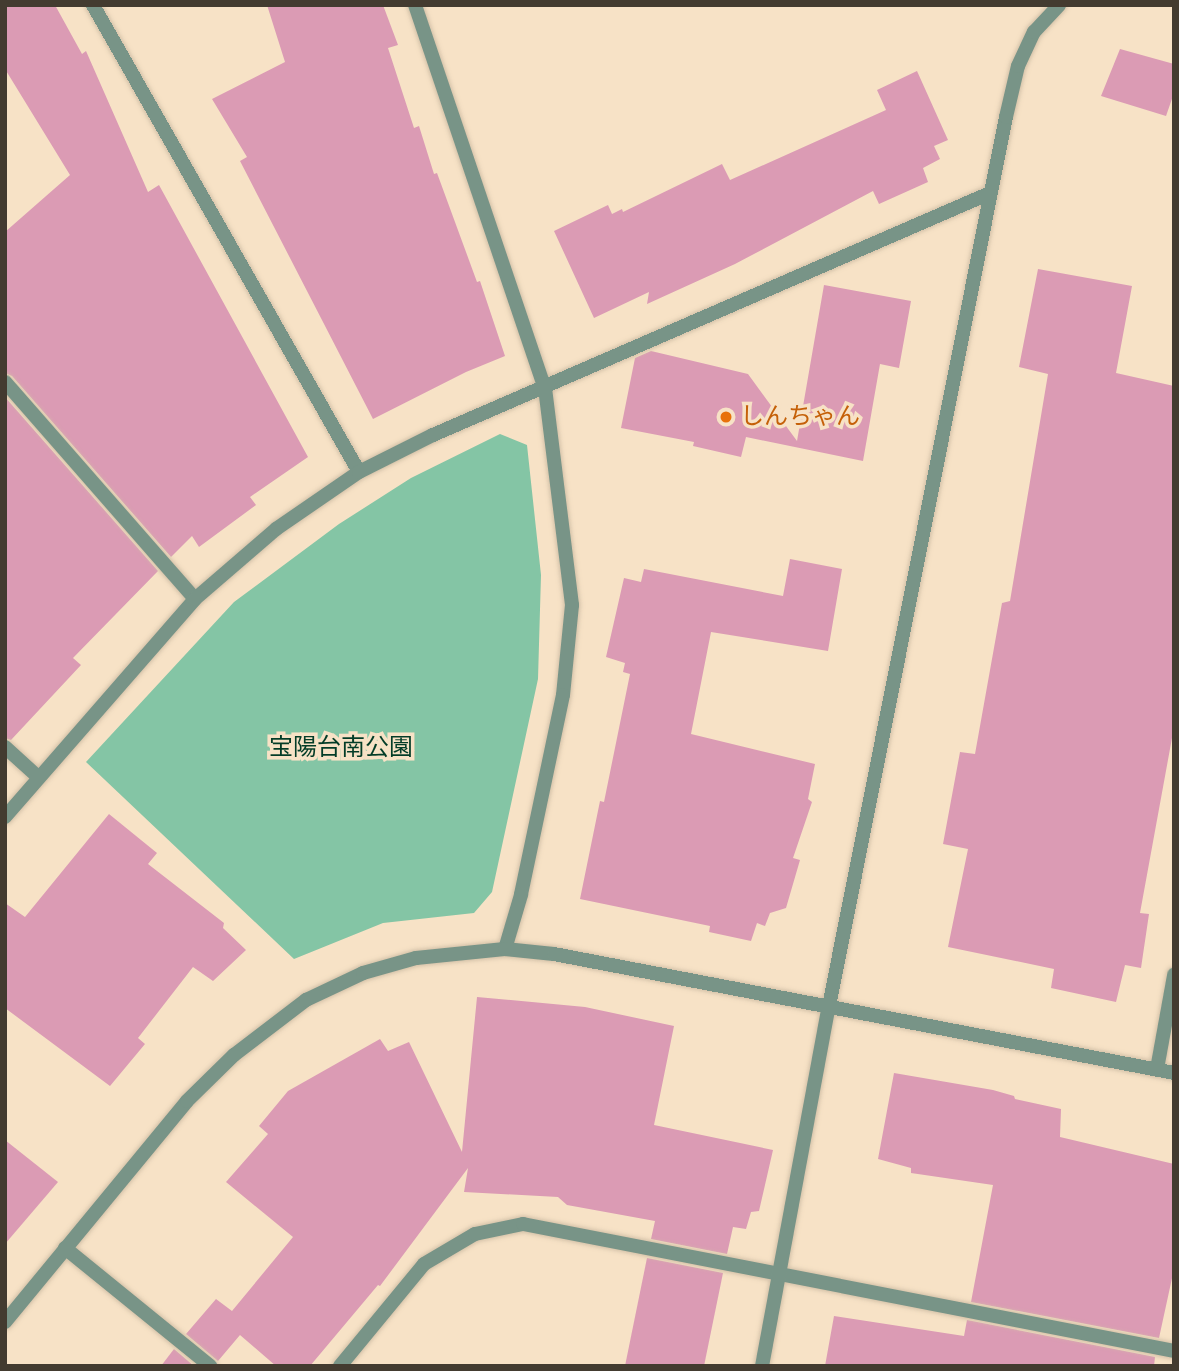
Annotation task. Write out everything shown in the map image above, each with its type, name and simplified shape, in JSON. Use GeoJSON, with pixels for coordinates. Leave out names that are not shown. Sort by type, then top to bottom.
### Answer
{"type":"FeatureCollection","features":[{"type":"Feature","properties":{"kind":"street"},"geometry":{"type":"LineString","coordinates":[[93,5],[359,472]]}},
{"type":"Feature","properties":{"kind":"street"},"geometry":{"type":"LineString","coordinates":[[415,5],[545,388],[572,605],[564,695],[520,895],[505,950]]}},
{"type":"Feature","properties":{"kind":"street"},"geometry":{"type":"LineString","coordinates":[[762,1366],[829,1006],[990,193],[1018,66],[1034,32],[1059,5]]}},
{"type":"Feature","properties":{"kind":"street"},"geometry":{"type":"LineString","coordinates":[[5,817],[37,776],[195,599],[276,529],[359,472],[433,436],[990,193]]}},
{"type":"Feature","properties":{"kind":"street"},"geometry":{"type":"LineString","coordinates":[[5,382],[195,599]]}},
{"type":"Feature","properties":{"kind":"street"},"geometry":{"type":"LineString","coordinates":[[5,747],[37,776]]}},
{"type":"Feature","properties":{"kind":"street"},"geometry":{"type":"LineString","coordinates":[[5,1322],[187,1101],[234,1055],[306,1000],[363,973],[416,958],[505,950],[554,954],[1174,1073]]}},
{"type":"Feature","properties":{"kind":"street"},"geometry":{"type":"LineString","coordinates":[[1157,1069],[1174,975]]}},
{"type":"Feature","properties":{"kind":"street"},"geometry":{"type":"LineString","coordinates":[[340,1366],[424,1264],[475,1234],[523,1224],[1174,1351]]}},
{"type":"Feature","properties":{"kind":"street"},"geometry":{"type":"LineString","coordinates":[[65,1248],[210,1366]]}},
{"type":"Feature","properties":{"kind":"green space","name":"宝陽台南公園"},"geometry":{"type":"Polygon","coordinates":[[[500,434],[527,445],[541,575],[538,679],[492,892],[474,913],[383,923],[294,959],[86,762],[234,602],[339,524],[411,478],[500,434]]]}},
{"type":"Feature","properties":{"kind":"building"},"geometry":{"type":"Polygon","coordinates":[[[5,5],[55,5],[82,54],[86,51],[148,192],[159,185],[308,457],[250,497],[256,505],[199,547],[192,536],[171,557],[12,376],[5,373],[5,232],[70,175],[5,69],[5,5]]]}},
{"type":"Feature","properties":{"kind":"building"},"geometry":{"type":"Polygon","coordinates":[[[267,5],[383,5],[398,45],[388,48],[414,128],[419,126],[434,174],[437,173],[477,282],[480,281],[505,356],[466,372],[373,419],[240,161],[247,157],[212,99],[285,62],[267,5]]]}},
{"type":"Feature","properties":{"kind":"building"},"geometry":{"type":"Polygon","coordinates":[[[1120,49],[1174,64],[1174,93],[1166,116],[1101,96],[1120,49]]]}},
{"type":"Feature","properties":{"kind":"building"},"geometry":{"type":"Polygon","coordinates":[[[917,71],[948,140],[934,146],[940,159],[923,168],[928,182],[879,204],[873,191],[735,264],[647,304],[649,292],[594,318],[554,231],[608,205],[612,214],[622,209],[623,212],[722,164],[730,180],[886,110],[877,90],[917,71]]]}},
{"type":"Feature","properties":{"kind":"building"},"geometry":{"type":"Polygon","coordinates":[[[1038,269],[1132,286],[1116,373],[1174,386],[1174,727],[1140,913],[1149,914],[1141,968],[1125,965],[1116,1002],[1051,988],[1054,969],[948,947],[968,849],[943,844],[960,752],[975,754],[1002,603],[1010,601],[1048,374],[1019,367],[1038,269]]]}},
{"type":"Feature","properties":{"kind":"building"},"geometry":{"type":"Polygon","coordinates":[[[824,285],[911,301],[899,368],[880,364],[863,461],[746,437],[741,457],[693,446],[694,442],[621,428],[635,358],[651,351],[748,374],[797,441],[824,285]]]}},
{"type":"Feature","properties":{"kind":"building"},"geometry":{"type":"Polygon","coordinates":[[[5,397],[158,571],[73,658],[81,665],[11,740],[5,738],[5,397]]]}},
{"type":"Feature","properties":{"kind":"building"},"geometry":{"type":"Polygon","coordinates":[[[790,559],[842,569],[828,651],[711,632],[691,734],[815,764],[808,799],[812,802],[793,858],[800,860],[786,908],[770,913],[765,926],[757,923],[751,941],[709,932],[710,926],[580,899],[600,801],[604,802],[630,674],[623,672],[625,663],[606,657],[624,578],[641,582],[644,569],[783,596],[790,559]]]}},
{"type":"Feature","properties":{"kind":"building"},"geometry":{"type":"Polygon","coordinates":[[[109,814],[157,853],[148,864],[224,923],[223,928],[246,950],[213,981],[193,967],[138,1038],[145,1044],[110,1086],[5,1008],[5,903],[25,917],[109,814]]]}},
{"type":"Feature","properties":{"kind":"building"},"geometry":{"type":"Polygon","coordinates":[[[477,997],[585,1007],[674,1026],[654,1125],[773,1150],[759,1211],[751,1212],[746,1229],[733,1227],[727,1254],[651,1239],[655,1221],[567,1205],[558,1197],[464,1192],[468,1168],[380,1286],[378,1285],[310,1366],[276,1366],[240,1335],[218,1361],[186,1334],[216,1299],[232,1311],[293,1237],[226,1182],[268,1134],[259,1126],[288,1091],[380,1039],[388,1051],[409,1042],[462,1152],[477,997]]]}},
{"type":"Feature","properties":{"kind":"building"},"geometry":{"type":"Polygon","coordinates":[[[894,1073],[993,1090],[1014,1096],[1015,1099],[1061,1109],[1060,1137],[1174,1164],[1174,1269],[1159,1338],[971,1302],[993,1185],[911,1173],[911,1168],[878,1159],[894,1073]]]}},
{"type":"Feature","properties":{"kind":"building"},"geometry":{"type":"Polygon","coordinates":[[[5,1140],[58,1182],[5,1244],[5,1140]]]}},
{"type":"Feature","properties":{"kind":"building"},"geometry":{"type":"Polygon","coordinates":[[[647,1258],[723,1273],[704,1366],[625,1366],[647,1258]]]}},
{"type":"Feature","properties":{"kind":"building"},"geometry":{"type":"Polygon","coordinates":[[[834,1316],[964,1336],[967,1320],[1155,1357],[1154,1366],[825,1366],[834,1316]]]}},
{"type":"Feature","properties":{"kind":"building"},"geometry":{"type":"Polygon","coordinates":[[[174,1349],[194,1366],[161,1366],[174,1349]]]}},
{"type":"Feature","properties":{"kind":"place","name":"しんちゃん"},"geometry":{"type":"Point","coordinates":[726,417]}}]}
